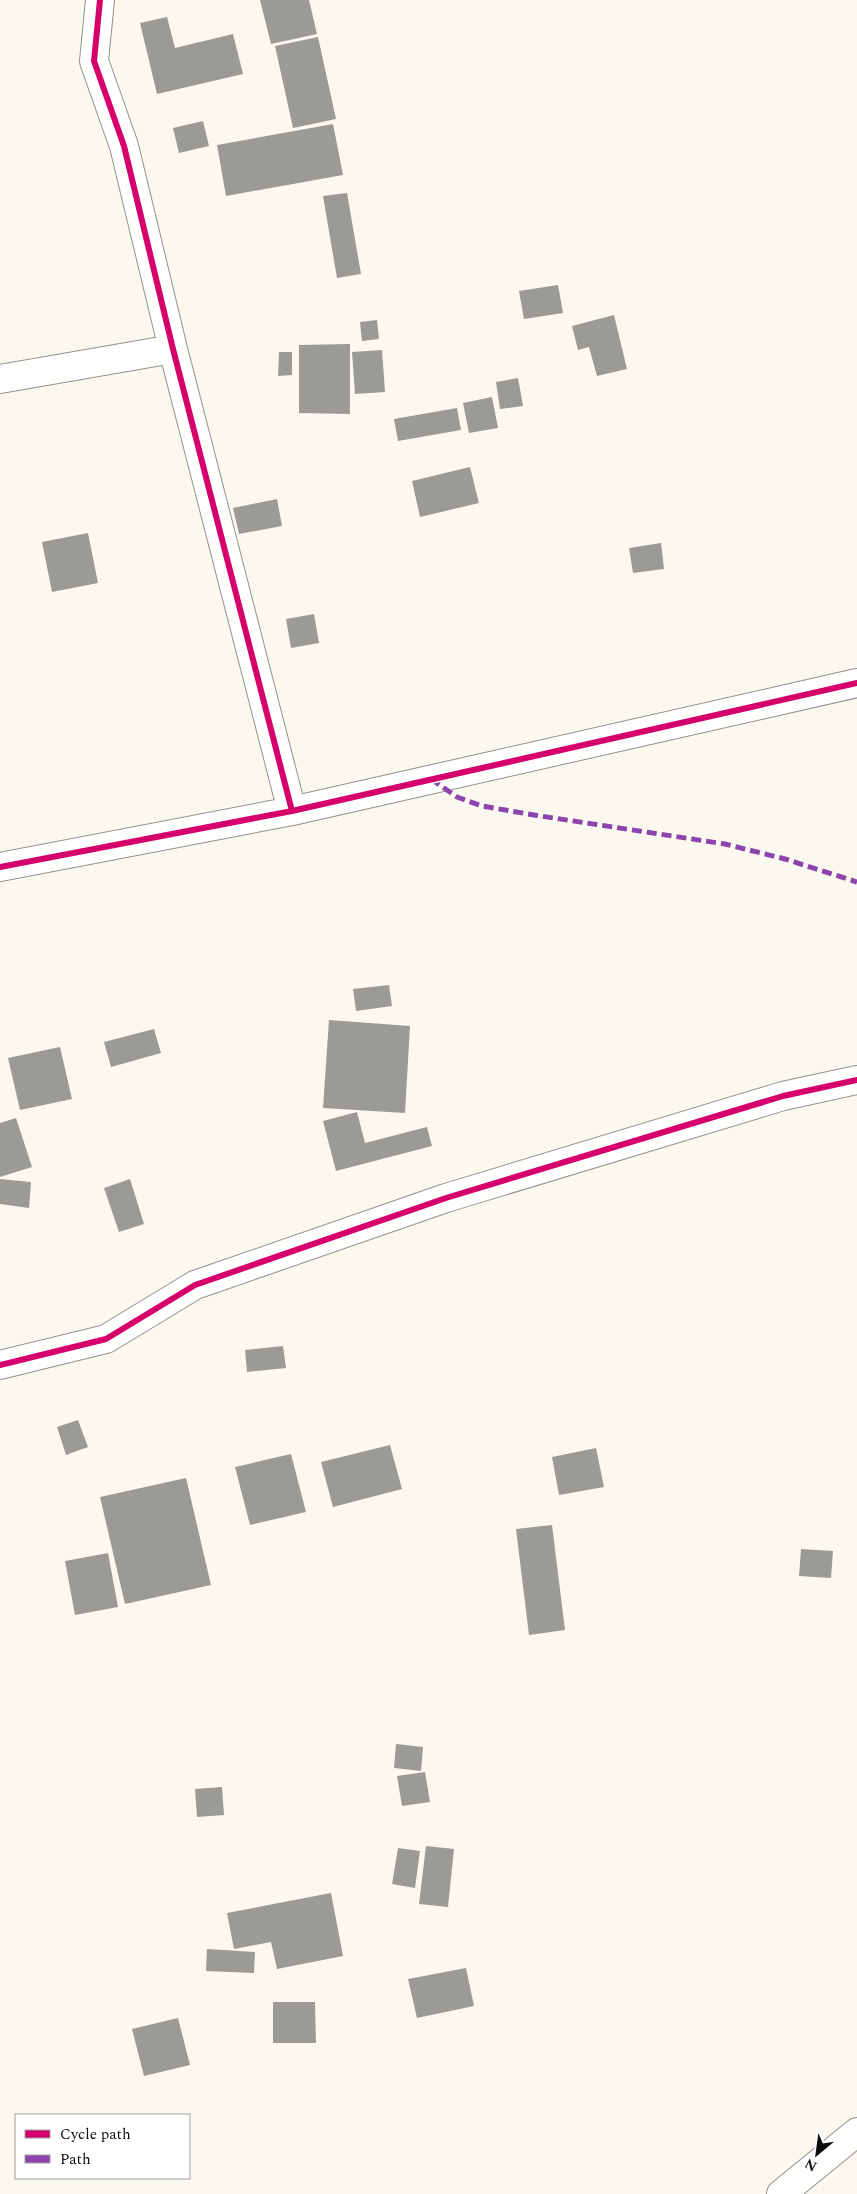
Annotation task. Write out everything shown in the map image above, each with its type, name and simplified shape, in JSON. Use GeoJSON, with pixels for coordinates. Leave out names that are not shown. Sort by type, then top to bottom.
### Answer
{"type":"FeatureCollection","features":[{"type":"Feature","properties":{"kind":"street"},"geometry":{"type":"LineString","coordinates":[[100,0],[94,61],[124,146],[173,349],[292,811]]}},
{"type":"Feature","properties":{"kind":"street"},"geometry":{"type":"LineString","coordinates":[[0,379],[173,349]]}},
{"type":"Feature","properties":{"kind":"street"},"geometry":{"type":"LineString","coordinates":[[0,867],[292,811],[857,683]]}},
{"type":"Feature","properties":{"kind":"street"},"geometry":{"type":"LineString","coordinates":[[0,1365],[106,1339],[195,1284],[446,1198],[783,1096],[857,1080]]}},
{"type":"Feature","properties":{"kind":"street"},"geometry":{"type":"LineString","coordinates":[[781,2194],[857,2132]]}},
{"type":"Feature","properties":{"kind":"building"},"geometry":{"type":"Polygon","coordinates":[[[260,0],[309,0],[317,34],[271,44],[260,0]]]}},
{"type":"Feature","properties":{"kind":"building"},"geometry":{"type":"Polygon","coordinates":[[[167,17],[175,48],[233,34],[243,74],[157,94],[140,23],[167,17]]]}},
{"type":"Feature","properties":{"kind":"building"},"geometry":{"type":"Polygon","coordinates":[[[318,37],[336,119],[293,128],[275,46],[318,37]]]}},
{"type":"Feature","properties":{"kind":"building"},"geometry":{"type":"Polygon","coordinates":[[[203,121],[209,146],[179,153],[173,128],[203,121]]]}},
{"type":"Feature","properties":{"kind":"building"},"geometry":{"type":"Polygon","coordinates":[[[333,124],[343,175],[226,196],[217,145],[333,124]]]}},
{"type":"Feature","properties":{"kind":"building"},"geometry":{"type":"Polygon","coordinates":[[[347,193],[361,274],[337,278],[323,196],[347,193]]]}},
{"type":"Feature","properties":{"kind":"building"},"geometry":{"type":"Polygon","coordinates":[[[558,285],[563,313],[524,319],[519,291],[558,285]]]}},
{"type":"Feature","properties":{"kind":"building"},"geometry":{"type":"Polygon","coordinates":[[[614,315],[627,369],[597,376],[589,347],[578,350],[572,326],[614,315]]]}},
{"type":"Feature","properties":{"kind":"building"},"geometry":{"type":"Polygon","coordinates":[[[377,320],[379,339],[362,341],[360,322],[377,320]]]}},
{"type":"Feature","properties":{"kind":"building"},"geometry":{"type":"Polygon","coordinates":[[[350,344],[350,414],[299,413],[299,345],[350,344]]]}},
{"type":"Feature","properties":{"kind":"building"},"geometry":{"type":"Polygon","coordinates":[[[382,350],[385,392],[355,394],[352,352],[382,350]]]}},
{"type":"Feature","properties":{"kind":"building"},"geometry":{"type":"Polygon","coordinates":[[[279,352],[292,352],[292,375],[278,376],[279,352]]]}},
{"type":"Feature","properties":{"kind":"building"},"geometry":{"type":"Polygon","coordinates":[[[518,378],[523,406],[500,409],[496,382],[518,378]]]}},
{"type":"Feature","properties":{"kind":"building"},"geometry":{"type":"Polygon","coordinates":[[[492,397],[498,428],[469,433],[463,403],[492,397]]]}},
{"type":"Feature","properties":{"kind":"building"},"geometry":{"type":"Polygon","coordinates":[[[457,408],[461,430],[398,441],[394,419],[457,408]]]}},
{"type":"Feature","properties":{"kind":"building"},"geometry":{"type":"Polygon","coordinates":[[[470,467],[479,503],[420,517],[412,481],[470,467]]]}},
{"type":"Feature","properties":{"kind":"building"},"geometry":{"type":"Polygon","coordinates":[[[277,499],[282,526],[239,534],[233,508],[277,499]]]}},
{"type":"Feature","properties":{"kind":"building"},"geometry":{"type":"Polygon","coordinates":[[[88,533],[98,583],[52,592],[42,542],[88,533]]]}},
{"type":"Feature","properties":{"kind":"building"},"geometry":{"type":"Polygon","coordinates":[[[661,543],[664,569],[633,573],[629,548],[661,543]]]}},
{"type":"Feature","properties":{"kind":"building"},"geometry":{"type":"Polygon","coordinates":[[[314,614],[319,643],[291,648],[286,619],[314,614]]]}},
{"type":"Feature","properties":{"kind":"building"},"geometry":{"type":"Polygon","coordinates":[[[389,985],[392,1006],[356,1011],[353,989],[389,985]]]}},
{"type":"Feature","properties":{"kind":"building"},"geometry":{"type":"Polygon","coordinates":[[[329,1020],[410,1026],[405,1113],[323,1108],[329,1020]]]}},
{"type":"Feature","properties":{"kind":"building"},"geometry":{"type":"Polygon","coordinates":[[[154,1029],[161,1053],[111,1067],[104,1042],[154,1029]]]}},
{"type":"Feature","properties":{"kind":"building"},"geometry":{"type":"Polygon","coordinates":[[[60,1047],[72,1099],[20,1110],[8,1058],[60,1047]]]}},
{"type":"Feature","properties":{"kind":"building"},"geometry":{"type":"Polygon","coordinates":[[[357,1112],[365,1143],[427,1127],[432,1146],[336,1171],[323,1121],[357,1112]]]}},
{"type":"Feature","properties":{"kind":"building"},"geometry":{"type":"Polygon","coordinates":[[[16,1118],[32,1167],[0,1177],[0,1123],[16,1118]]]}},
{"type":"Feature","properties":{"kind":"building"},"geometry":{"type":"Polygon","coordinates":[[[0,1179],[31,1182],[29,1208],[0,1204],[0,1179]]]}},
{"type":"Feature","properties":{"kind":"building"},"geometry":{"type":"Polygon","coordinates":[[[130,1179],[144,1224],[119,1232],[104,1188],[130,1179]]]}},
{"type":"Feature","properties":{"kind":"building"},"geometry":{"type":"Polygon","coordinates":[[[283,1346],[286,1368],[247,1372],[245,1350],[283,1346]]]}},
{"type":"Feature","properties":{"kind":"building"},"geometry":{"type":"Polygon","coordinates":[[[78,1420],[88,1447],[66,1455],[57,1427],[78,1420]]]}},
{"type":"Feature","properties":{"kind":"building"},"geometry":{"type":"Polygon","coordinates":[[[390,1445],[402,1489],[333,1507],[321,1462],[390,1445]]]}},
{"type":"Feature","properties":{"kind":"building"},"geometry":{"type":"Polygon","coordinates":[[[596,1448],[604,1487],[559,1495],[552,1457],[596,1448]]]}},
{"type":"Feature","properties":{"kind":"building"},"geometry":{"type":"Polygon","coordinates":[[[291,1454],[306,1512],[250,1525],[235,1467],[291,1454]]]}},
{"type":"Feature","properties":{"kind":"building"},"geometry":{"type":"Polygon","coordinates":[[[186,1478],[211,1585],[125,1604],[100,1497],[186,1478]]]}},
{"type":"Feature","properties":{"kind":"building"},"geometry":{"type":"Polygon","coordinates":[[[552,1525],[565,1630],[529,1635],[516,1529],[552,1525]]]}},
{"type":"Feature","properties":{"kind":"building"},"geometry":{"type":"Polygon","coordinates":[[[801,1549],[833,1551],[831,1578],[799,1576],[801,1549]]]}},
{"type":"Feature","properties":{"kind":"building"},"geometry":{"type":"Polygon","coordinates":[[[108,1553],[118,1607],[75,1615],[65,1561],[108,1553]]]}},
{"type":"Feature","properties":{"kind":"building"},"geometry":{"type":"Polygon","coordinates":[[[396,1744],[423,1747],[421,1771],[394,1768],[396,1744]]]}},
{"type":"Feature","properties":{"kind":"building"},"geometry":{"type":"Polygon","coordinates":[[[425,1772],[430,1802],[402,1806],[397,1776],[425,1772]]]}},
{"type":"Feature","properties":{"kind":"building"},"geometry":{"type":"Polygon","coordinates":[[[222,1787],[224,1815],[197,1817],[195,1789],[222,1787]]]}},
{"type":"Feature","properties":{"kind":"building"},"geometry":{"type":"Polygon","coordinates":[[[426,1846],[454,1849],[448,1907],[419,1904],[426,1846]]]}},
{"type":"Feature","properties":{"kind":"building"},"geometry":{"type":"Polygon","coordinates":[[[398,1848],[420,1851],[415,1888],[392,1884],[398,1848]]]}},
{"type":"Feature","properties":{"kind":"building"},"geometry":{"type":"Polygon","coordinates":[[[331,1893],[343,1956],[277,1969],[271,1942],[234,1949],[227,1913],[331,1893]]]}},
{"type":"Feature","properties":{"kind":"building"},"geometry":{"type":"Polygon","coordinates":[[[207,1949],[255,1952],[254,1973],[206,1971],[207,1949]]]}},
{"type":"Feature","properties":{"kind":"building"},"geometry":{"type":"Polygon","coordinates":[[[466,1968],[474,2006],[417,2018],[408,1979],[466,1968]]]}},
{"type":"Feature","properties":{"kind":"building"},"geometry":{"type":"Polygon","coordinates":[[[273,2002],[315,2002],[316,2043],[273,2043],[273,2002]]]}},
{"type":"Feature","properties":{"kind":"building"},"geometry":{"type":"Polygon","coordinates":[[[178,2018],[190,2065],[144,2076],[132,2029],[178,2018]]]}},
{"type":"Feature","properties":{"kind":"marked path"},"geometry":{"type":"LineString","coordinates":[[431,779],[457,797],[482,806],[725,844],[785,859],[857,882]]}},
{"type":"Feature","properties":{"kind":"cycle path"},"geometry":{"type":"LineString","coordinates":[[100,0],[94,61],[124,146],[173,349],[292,811]]}},
{"type":"Feature","properties":{"kind":"cycle path"},"geometry":{"type":"LineString","coordinates":[[0,867],[292,811],[857,683]]}},
{"type":"Feature","properties":{"kind":"cycle path"},"geometry":{"type":"LineString","coordinates":[[0,1365],[106,1339],[195,1285],[446,1198],[783,1096],[857,1080]]}}]}
